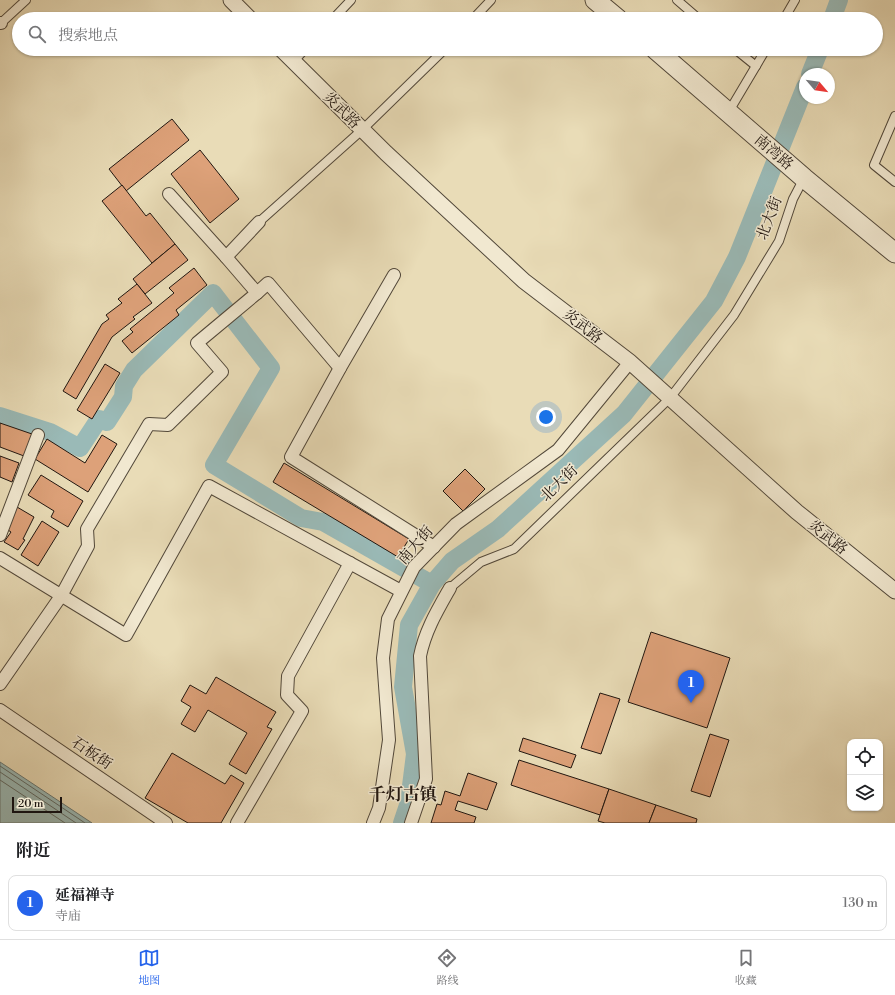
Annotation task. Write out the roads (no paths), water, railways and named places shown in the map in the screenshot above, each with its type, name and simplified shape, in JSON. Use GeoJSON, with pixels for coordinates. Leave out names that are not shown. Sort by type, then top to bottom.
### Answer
{"type":"FeatureCollection","features":[{"type":"Feature","properties":{"kind":"street"},"geometry":{"type":"LineString","coordinates":[[231,0],[243,12]]}},
{"type":"Feature","properties":{"kind":"street"},"geometry":{"type":"LineString","coordinates":[[595,0],[610,12]]}},
{"type":"Feature","properties":{"kind":"street","name":"炎武路"},"geometry":{"type":"LineString","coordinates":[[288,56],[362,130],[524,281],[634,366],[797,512],[895,591]]}},
{"type":"Feature","properties":{"kind":"street","name":"南湾路"},"geometry":{"type":"LineString","coordinates":[[663,56],[728,113],[895,253]]}},
{"type":"Feature","properties":{"kind":"street"},"geometry":{"type":"LineString","coordinates":[[169,194],[257,293]]}},
{"type":"Feature","properties":{"kind":"street"},"geometry":{"type":"LineString","coordinates":[[226,257],[259,222]]}},
{"type":"Feature","properties":{"kind":"street"},"geometry":{"type":"LineString","coordinates":[[394,275],[291,457],[434,547]]}},
{"type":"Feature","properties":{"kind":"street"},"geometry":{"type":"LineString","coordinates":[[0,684],[61,596],[88,546],[87,530],[149,424],[168,425],[222,372],[197,343],[268,283],[340,368]]}},
{"type":"Feature","properties":{"kind":"street","name":"南大街"},"geometry":{"type":"LineString","coordinates":[[373,823],[379,808],[389,740],[383,658],[388,620],[407,579],[414,567],[456,524],[558,450],[634,366]]}},
{"type":"Feature","properties":{"kind":"street"},"geometry":{"type":"LineString","coordinates":[[0,535],[38,435]]}},
{"type":"Feature","properties":{"kind":"street"},"geometry":{"type":"LineString","coordinates":[[0,558],[126,635],[210,486],[401,591]]}},
{"type":"Feature","properties":{"kind":"street"},"geometry":{"type":"LineString","coordinates":[[238,823],[302,711],[288,695],[288,676],[350,563]]}},
{"type":"Feature","properties":{"kind":"street","name":"北大街"},"geometry":{"type":"LineString","coordinates":[[412,823],[426,779],[420,656],[430,623],[450,588]]}},
{"type":"Feature","properties":{"kind":"street","name":"石板街"},"geometry":{"type":"LineString","coordinates":[[0,710],[166,823]]}},
{"type":"Feature","properties":{"kind":"lane"},"geometry":{"type":"LineString","coordinates":[[12,12],[26,0]]}},
{"type":"Feature","properties":{"kind":"lane"},"geometry":{"type":"LineString","coordinates":[[340,12],[351,0]]}},
{"type":"Feature","properties":{"kind":"lane"},"geometry":{"type":"LineString","coordinates":[[480,12],[491,0]]}},
{"type":"Feature","properties":{"kind":"lane"},"geometry":{"type":"LineString","coordinates":[[676,0],[691,12]]}},
{"type":"Feature","properties":{"kind":"lane"},"geometry":{"type":"LineString","coordinates":[[788,12],[795,0]]}},
{"type":"Feature","properties":{"kind":"lane"},"geometry":{"type":"LineString","coordinates":[[0,23],[12,12]]}},
{"type":"Feature","properties":{"kind":"lane"},"geometry":{"type":"LineString","coordinates":[[294,62],[299,56]]}},
{"type":"Feature","properties":{"kind":"lane"},"geometry":{"type":"LineString","coordinates":[[259,222],[362,130],[439,56]]}},
{"type":"Feature","properties":{"kind":"lane"},"geometry":{"type":"LineString","coordinates":[[744,56],[756,66]]}},
{"type":"Feature","properties":{"kind":"lane"},"geometry":{"type":"LineString","coordinates":[[728,113],[762,56]]}},
{"type":"Feature","properties":{"kind":"lane"},"geometry":{"type":"LineString","coordinates":[[895,116],[874,165],[895,182]]}},
{"type":"Feature","properties":{"kind":"lane","name":"北大街"},"geometry":{"type":"LineString","coordinates":[[450,588],[481,562],[514,549],[667,394],[734,315],[779,241],[793,199],[798,172]]}},
{"type":"Feature","properties":{"kind":"water"},"geometry":{"type":"Polygon","coordinates":[[[0,762],[92,823],[0,823],[0,762]]]}},
{"type":"Feature","properties":{"kind":"waterway"},"geometry":{"type":"LineString","coordinates":[[835,12],[839,0]]}},
{"type":"Feature","properties":{"kind":"waterway"},"geometry":{"type":"LineString","coordinates":[[812,68],[817,56]]}},
{"type":"Feature","properties":{"kind":"waterway"},"geometry":{"type":"LineString","coordinates":[[402,823],[409,802],[415,754],[403,687],[409,625],[432,584],[452,561],[498,529],[624,414],[714,301],[737,257],[799,102]]}},
{"type":"Feature","properties":{"kind":"waterway"},"geometry":{"type":"LineString","coordinates":[[0,416],[50,432],[80,448],[99,419],[107,422],[123,397],[124,386],[134,370],[213,293],[271,368],[214,465],[301,518],[323,522],[432,584]]}},
{"type":"Feature","properties":{"kind":"place","name":"延福禅寺"},"geometry":{"type":"Point","coordinates":[691,703]}},
{"type":"Feature","properties":{"kind":"district","name":"千灯古镇"},"geometry":{"type":"Point","coordinates":[403,794]}}]}
